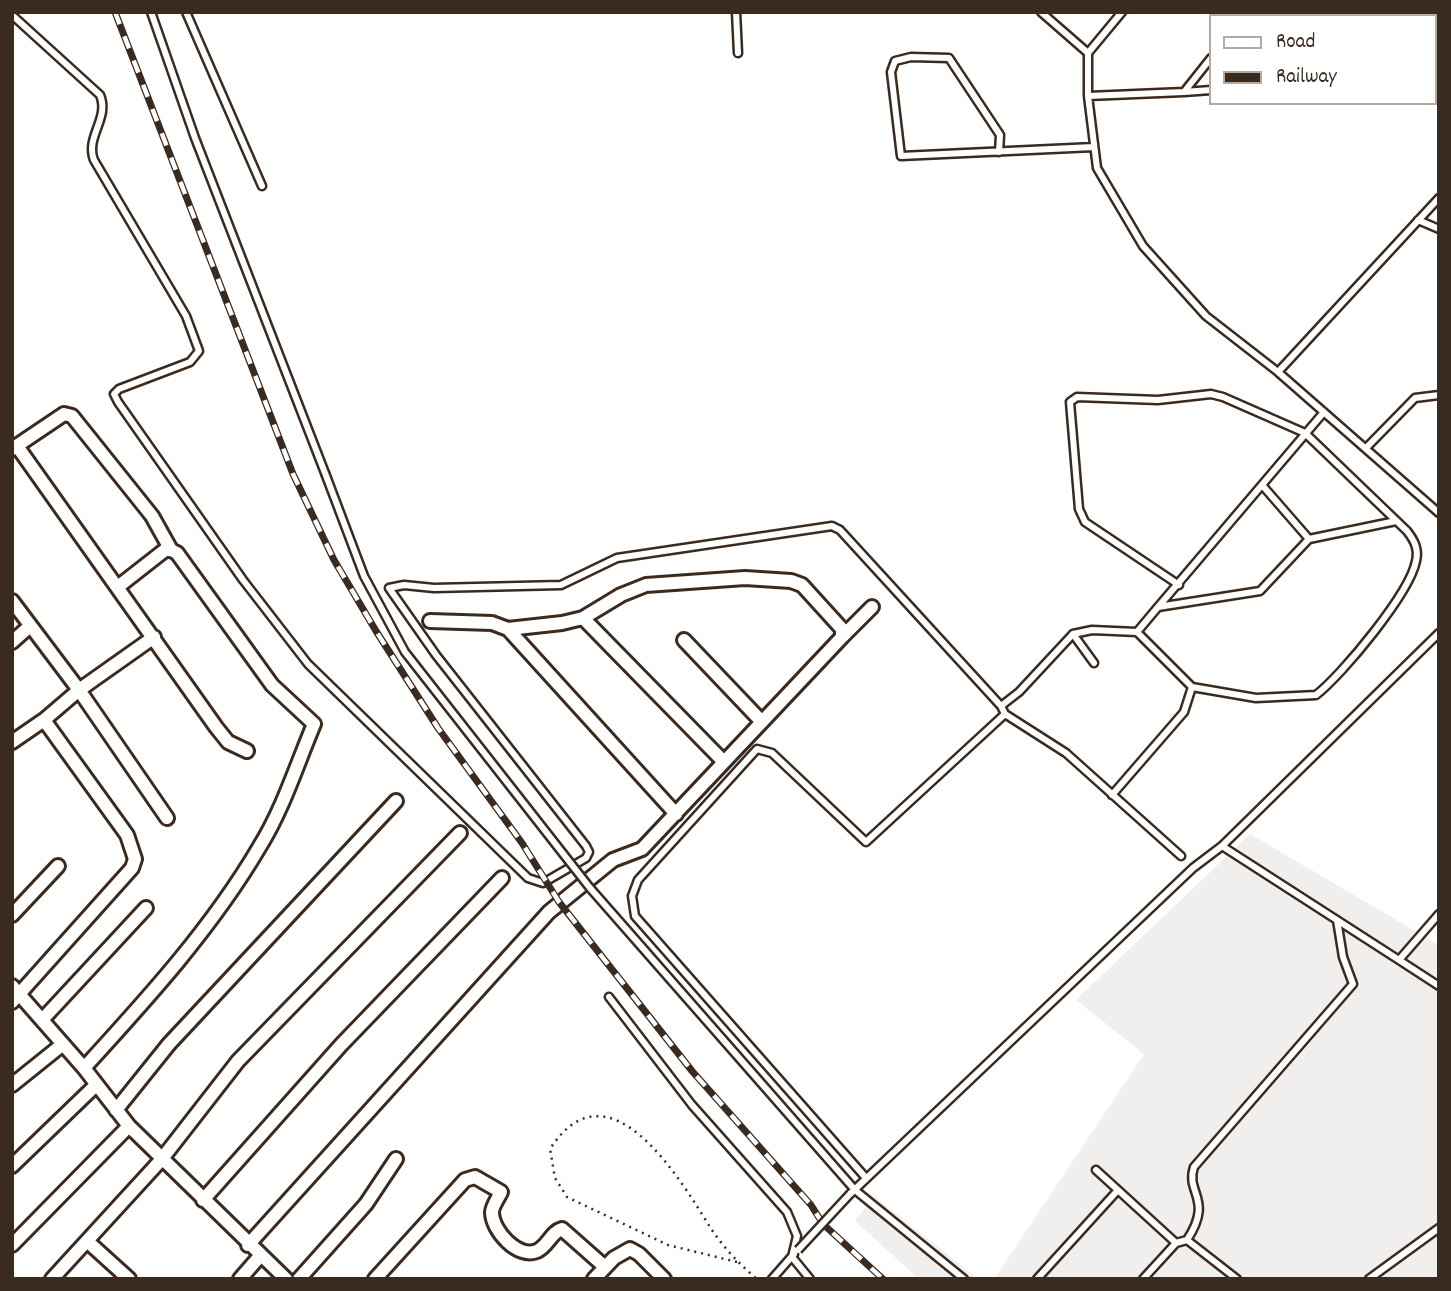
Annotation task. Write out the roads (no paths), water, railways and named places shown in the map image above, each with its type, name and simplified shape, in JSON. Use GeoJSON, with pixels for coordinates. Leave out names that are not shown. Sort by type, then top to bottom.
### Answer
{"type":"FeatureCollection","features":[{"type":"Feature","properties":{"kind":"street"},"geometry":{"type":"LineString","coordinates":[[83,1068],[148,998],[223,903],[262,845],[314,724],[272,685],[177,553],[172,550],[152,516],[72,416],[64,414],[15,447],[119,586],[215,727],[228,742],[247,751]]}},
{"type":"Feature","properties":{"kind":"street"},"geometry":{"type":"LineString","coordinates":[[119,586],[165,550],[172,550]]}},
{"type":"Feature","properties":{"kind":"street"},"geometry":{"type":"LineString","coordinates":[[508,629],[583,618],[621,595],[646,585],[745,578],[774,579],[802,585],[842,629],[842,638]]}},
{"type":"Feature","properties":{"kind":"street"},"geometry":{"type":"LineString","coordinates":[[12,601],[79,690],[167,818]]}},
{"type":"Feature","properties":{"kind":"street"},"geometry":{"type":"LineString","coordinates":[[248,1245],[549,912],[613,860],[642,849],[872,607]]}},
{"type":"Feature","properties":{"kind":"street"},"geometry":{"type":"LineString","coordinates":[[583,618],[724,762]]}},
{"type":"Feature","properties":{"kind":"street"},"geometry":{"type":"LineString","coordinates":[[430,621],[492,623],[508,629],[676,814]]}},
{"type":"Feature","properties":{"kind":"street"},"geometry":{"type":"LineString","coordinates":[[12,642],[30,626]]}},
{"type":"Feature","properties":{"kind":"street"},"geometry":{"type":"LineString","coordinates":[[12,742],[154,637]]}},
{"type":"Feature","properties":{"kind":"street"},"geometry":{"type":"LineString","coordinates":[[684,640],[762,722]]}},
{"type":"Feature","properties":{"kind":"street"},"geometry":{"type":"LineString","coordinates":[[44,720],[127,835],[135,859],[132,868],[15,994],[42,1020],[129,1126],[161,1160],[286,1279]]}},
{"type":"Feature","properties":{"kind":"street"},"geometry":{"type":"LineString","coordinates":[[116,1110],[169,1044],[396,801]]}},
{"type":"Feature","properties":{"kind":"street"},"geometry":{"type":"LineString","coordinates":[[52,1279],[161,1160],[238,1061],[460,833]]}},
{"type":"Feature","properties":{"kind":"street"},"geometry":{"type":"LineString","coordinates":[[12,915],[58,866]]}},
{"type":"Feature","properties":{"kind":"street"},"geometry":{"type":"LineString","coordinates":[[203,1200],[341,1045],[502,878]]}},
{"type":"Feature","properties":{"kind":"street"},"geometry":{"type":"LineString","coordinates":[[42,1020],[146,908]]}},
{"type":"Feature","properties":{"kind":"street"},"geometry":{"type":"LineString","coordinates":[[12,1085],[63,1044]]}},
{"type":"Feature","properties":{"kind":"street"},"geometry":{"type":"LineString","coordinates":[[12,1166],[96,1084]]}},
{"type":"Feature","properties":{"kind":"street"},"geometry":{"type":"LineString","coordinates":[[12,1245],[129,1126]]}},
{"type":"Feature","properties":{"kind":"street"},"geometry":{"type":"LineString","coordinates":[[299,1279],[366,1204],[396,1159]]}},
{"type":"Feature","properties":{"kind":"street"},"geometry":{"type":"LineString","coordinates":[[375,1279],[465,1180],[475,1177],[501,1192],[492,1211],[505,1239],[515,1250],[524,1253],[540,1250],[557,1230],[562,1229],[605,1267]]}},
{"type":"Feature","properties":{"kind":"street"},"geometry":{"type":"LineString","coordinates":[[87,1241],[129,1279]]}},
{"type":"Feature","properties":{"kind":"street"},"geometry":{"type":"LineString","coordinates":[[594,1279],[624,1252],[634,1249],[664,1279]]}},
{"type":"Feature","properties":{"kind":"street"},"geometry":{"type":"LineString","coordinates":[[240,1279],[260,1256]]}},
{"type":"Feature","properties":{"kind":"lane"},"geometry":{"type":"LineString","coordinates":[[151,12],[195,138],[364,576],[405,652],[590,888],[852,1192],[964,1279]]}},
{"type":"Feature","properties":{"kind":"lane"},"geometry":{"type":"LineString","coordinates":[[186,12],[262,186]]}},
{"type":"Feature","properties":{"kind":"lane"},"geometry":{"type":"LineString","coordinates":[[737,12],[738,54]]}},
{"type":"Feature","properties":{"kind":"lane"},"geometry":{"type":"LineString","coordinates":[[1041,12],[1088,53]]}},
{"type":"Feature","properties":{"kind":"lane"},"geometry":{"type":"LineString","coordinates":[[1122,12],[1088,53],[1087,96],[1097,167],[1143,246],[1206,316],[1278,372],[1439,513]]}},
{"type":"Feature","properties":{"kind":"lane"},"geometry":{"type":"LineString","coordinates":[[12,15],[100,95],[103,114],[90,150],[198,341],[199,351],[190,362],[119,389],[114,394],[118,402],[243,580],[308,664],[528,878],[543,883],[586,858],[589,852],[436,655],[389,588],[404,585],[426,588],[561,585],[617,558],[832,526],[840,530],[1001,706],[1005,714],[1066,752],[1181,856]]}},
{"type":"Feature","properties":{"kind":"lane"},"geometry":{"type":"LineString","coordinates":[[999,152],[1000,135],[949,58],[911,57],[895,61],[891,72],[901,156],[999,152],[1094,147]]}},
{"type":"Feature","properties":{"kind":"lane"},"geometry":{"type":"LineString","coordinates":[[1184,92],[1210,59]]}},
{"type":"Feature","properties":{"kind":"lane"},"geometry":{"type":"LineString","coordinates":[[1087,96],[1210,90]]}},
{"type":"Feature","properties":{"kind":"lane"},"geometry":{"type":"LineString","coordinates":[[1278,372],[1439,198]]}},
{"type":"Feature","properties":{"kind":"lane"},"geometry":{"type":"LineString","coordinates":[[1418,220],[1439,229]]}},
{"type":"Feature","properties":{"kind":"lane"},"geometry":{"type":"LineString","coordinates":[[1001,706],[1019,692],[1073,634],[1092,630],[1136,632],[1192,687],[1256,698],[1316,695],[1326,688],[1382,620],[1414,567],[1414,541],[1305,433],[1211,394],[1158,400],[1077,397],[1070,402],[1079,509],[1085,522],[1179,584]]}},
{"type":"Feature","properties":{"kind":"lane"},"geometry":{"type":"LineString","coordinates":[[1366,448],[1415,398],[1439,396]]}},
{"type":"Feature","properties":{"kind":"lane"},"geometry":{"type":"LineString","coordinates":[[1136,632],[1324,412]]}},
{"type":"Feature","properties":{"kind":"lane"},"geometry":{"type":"LineString","coordinates":[[1262,485],[1309,539]]}},
{"type":"Feature","properties":{"kind":"lane"},"geometry":{"type":"LineString","coordinates":[[1158,607],[1259,591],[1309,539],[1396,521]]}},
{"type":"Feature","properties":{"kind":"lane"},"geometry":{"type":"LineString","coordinates":[[772,1279],[866,1178],[1193,868],[1222,846],[1439,632]]}},
{"type":"Feature","properties":{"kind":"lane"},"geometry":{"type":"LineString","coordinates":[[1073,634],[1094,663]]}},
{"type":"Feature","properties":{"kind":"lane"},"geometry":{"type":"LineString","coordinates":[[1112,795],[1184,712],[1192,687]]}},
{"type":"Feature","properties":{"kind":"lane"},"geometry":{"type":"LineString","coordinates":[[866,1178],[635,916],[632,896],[638,880],[757,749],[772,753],[866,842],[1005,714]]}},
{"type":"Feature","properties":{"kind":"lane"},"geometry":{"type":"LineString","coordinates":[[1222,846],[1439,986]]}},
{"type":"Feature","properties":{"kind":"lane"},"geometry":{"type":"LineString","coordinates":[[1399,960],[1439,914]]}},
{"type":"Feature","properties":{"kind":"lane"},"geometry":{"type":"LineString","coordinates":[[1143,1279],[1176,1244],[1187,1240],[1196,1225],[1200,1201],[1192,1178],[1194,1167],[1353,984],[1343,957],[1337,920]]}},
{"type":"Feature","properties":{"kind":"lane"},"geometry":{"type":"LineString","coordinates":[[609,997],[692,1105],[787,1212],[797,1236],[792,1256]]}},
{"type":"Feature","properties":{"kind":"lane"},"geometry":{"type":"LineString","coordinates":[[1096,1170],[1176,1244]]}},
{"type":"Feature","properties":{"kind":"lane"},"geometry":{"type":"LineString","coordinates":[[1037,1279],[1118,1190]]}},
{"type":"Feature","properties":{"kind":"lane"},"geometry":{"type":"LineString","coordinates":[[1369,1279],[1439,1228]]}},
{"type":"Feature","properties":{"kind":"lane"},"geometry":{"type":"LineString","coordinates":[[1187,1240],[1237,1279]]}},
{"type":"Feature","properties":{"kind":"lane"},"geometry":{"type":"LineString","coordinates":[[792,1256],[810,1279]]}},
{"type":"Feature","properties":{"kind":"railway"},"geometry":{"type":"LineString","coordinates":[[115,12],[293,474],[334,560],[376,631],[438,728],[522,843],[559,902],[692,1071],[811,1205],[823,1224],[883,1279]]}}]}
